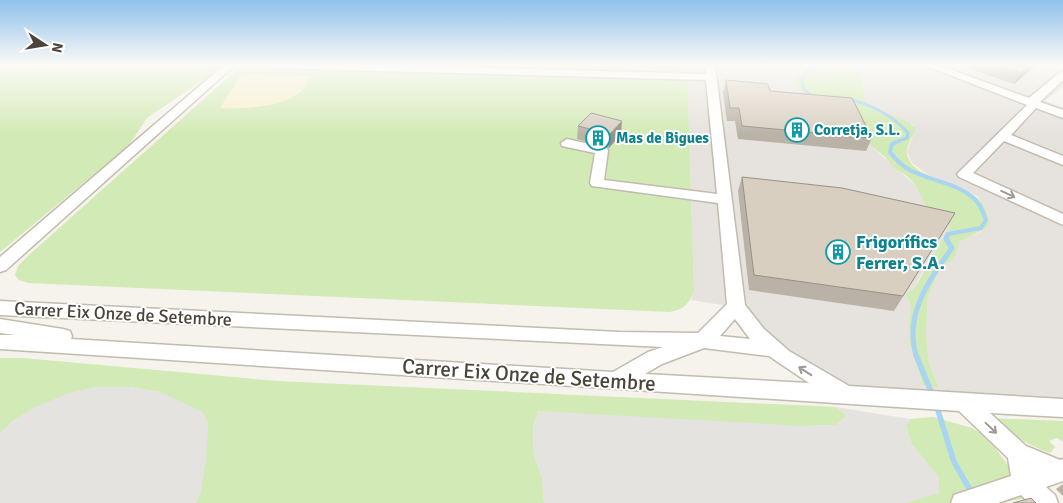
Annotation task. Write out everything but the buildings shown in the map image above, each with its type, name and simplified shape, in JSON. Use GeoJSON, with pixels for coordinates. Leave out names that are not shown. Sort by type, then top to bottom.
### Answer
{"type":"FeatureCollection","features":[{"type":"Feature","properties":{"kind":"street"},"geometry":{"type":"LineString","coordinates":[[0,266],[203,88]]}},
{"type":"Feature","properties":{"kind":"street"},"geometry":{"type":"LineString","coordinates":[[713,88],[736,306],[745,321],[770,348],[812,376],[848,394]]}},
{"type":"Feature","properties":{"kind":"street"},"geometry":{"type":"LineString","coordinates":[[994,88],[1063,114]]}},
{"type":"Feature","properties":{"kind":"street"},"geometry":{"type":"LineString","coordinates":[[1047,88],[1035,98],[1034,103],[964,174],[1063,220]]}},
{"type":"Feature","properties":{"kind":"street"},"geometry":{"type":"LineString","coordinates":[[1002,136],[1063,161]]}},
{"type":"Feature","properties":{"kind":"street"},"geometry":{"type":"LineString","coordinates":[[567,142],[602,151],[597,183],[724,199]]}},
{"type":"Feature","properties":{"kind":"street"},"geometry":{"type":"LineString","coordinates":[[616,380],[655,358],[703,341],[736,306]]}},
{"type":"Feature","properties":{"kind":"street","name":"Carrer Eix Onze de Setembre"},"geometry":{"type":"LineString","coordinates":[[0,308],[703,341],[770,348]]}},
{"type":"Feature","properties":{"kind":"street","name":"Carrer Eix Onze de Setembre"},"geometry":{"type":"LineString","coordinates":[[0,326],[144,350]]}},
{"type":"Feature","properties":{"kind":"street","name":"Carrer Eix Onze de Setembre"},"geometry":{"type":"LineString","coordinates":[[636,339],[649,345],[655,358]]}},
{"type":"Feature","properties":{"kind":"street","name":"Carrer Eix Onze de Setembre"},"geometry":{"type":"LineString","coordinates":[[0,342],[915,399]]}},
{"type":"Feature","properties":{"kind":"street"},"geometry":{"type":"LineString","coordinates":[[915,399],[1063,408]]}},
{"type":"Feature","properties":{"kind":"street"},"geometry":{"type":"LineString","coordinates":[[958,402],[1018,453],[1062,470]]}},
{"type":"Feature","properties":{"kind":"street"},"geometry":{"type":"LineString","coordinates":[[1018,453],[1024,482],[1046,503]]}},
{"type":"Feature","properties":{"kind":"street"},"geometry":{"type":"LineString","coordinates":[[971,500],[1062,470]]}},
{"type":"Feature","properties":{"kind":"shaded area"},"geometry":{"type":"Polygon","coordinates":[[[688,88],[829,88],[842,101],[870,145],[916,186],[929,210],[945,220],[950,227],[912,290],[906,293],[911,308],[910,345],[923,385],[939,386],[929,364],[926,334],[928,297],[940,268],[954,259],[960,240],[981,232],[989,222],[988,213],[977,196],[927,174],[912,163],[907,152],[915,130],[913,125],[865,104],[849,88],[1061,88],[1045,101],[1063,107],[1063,405],[849,388],[810,369],[765,335],[747,309],[691,300],[694,290],[688,88]]]}},
{"type":"Feature","properties":{"kind":"shaded area"},"geometry":{"type":"Polygon","coordinates":[[[94,387],[129,387],[160,392],[203,412],[208,423],[206,460],[201,490],[196,503],[0,503],[0,433],[14,420],[33,408],[69,393],[94,387]]]}},
{"type":"Feature","properties":{"kind":"shaded area"},"geometry":{"type":"Polygon","coordinates":[[[836,407],[910,419],[906,426],[911,443],[939,478],[939,493],[905,503],[544,503],[542,478],[534,455],[533,426],[538,411],[802,426],[836,425],[847,416],[836,407]]]}},
{"type":"Feature","properties":{"kind":"green space"},"geometry":{"type":"Polygon","coordinates":[[[0,88],[190,88],[147,118],[131,142],[0,252],[0,88]]]}},
{"type":"Feature","properties":{"kind":"green space"},"geometry":{"type":"Polygon","coordinates":[[[216,88],[688,88],[694,290],[685,306],[678,310],[669,312],[28,283],[19,280],[15,275],[18,266],[216,88]]]}},
{"type":"Feature","properties":{"kind":"green space"},"geometry":{"type":"Polygon","coordinates":[[[797,88],[863,88],[865,104],[910,123],[916,129],[907,151],[912,164],[920,171],[969,192],[979,200],[987,212],[989,221],[987,228],[960,241],[954,259],[940,268],[928,297],[926,334],[929,364],[939,387],[923,385],[910,345],[911,308],[906,293],[912,290],[918,282],[950,227],[945,220],[927,208],[916,186],[907,176],[894,168],[885,157],[797,88]]]}},
{"type":"Feature","properties":{"kind":"green space"},"geometry":{"type":"Polygon","coordinates":[[[0,358],[23,358],[277,381],[836,407],[847,416],[836,425],[533,426],[534,455],[542,478],[544,503],[196,503],[201,490],[160,392],[129,387],[94,387],[14,420],[0,433],[0,358]]]}},
{"type":"Feature","properties":{"kind":"green space"},"geometry":{"type":"Polygon","coordinates":[[[933,417],[972,428],[988,438],[1031,497],[1001,503],[905,503],[939,492],[939,478],[911,443],[906,426],[910,419],[933,417]]]}},
{"type":"Feature","properties":{"kind":"green space"},"geometry":{"type":"Polygon","coordinates":[[[991,418],[1063,421],[1063,442],[1057,438],[1049,441],[1055,447],[1050,453],[1034,447],[991,418]]]}},
{"type":"Feature","properties":{"kind":"sand"},"geometry":{"type":"Polygon","coordinates":[[[232,88],[303,88],[286,100],[272,104],[257,107],[220,108],[232,88]]]}},
{"type":"Feature","properties":{"kind":"waterway"},"geometry":{"type":"LineString","coordinates":[[803,88],[814,97]]}},
{"type":"Feature","properties":{"kind":"waterway"},"geometry":{"type":"LineString","coordinates":[[835,97],[865,104],[893,119],[908,133],[907,138],[896,142]]}},
{"type":"Feature","properties":{"kind":"waterway"},"geometry":{"type":"LineString","coordinates":[[899,141],[892,144],[890,152],[902,165],[919,174],[966,192],[980,206],[986,220],[981,228],[948,234],[947,238]]}},
{"type":"Feature","properties":{"kind":"waterway"},"geometry":{"type":"LineString","coordinates":[[916,356],[913,341],[913,326],[916,312],[927,285],[952,248],[946,239],[947,236]]}},
{"type":"Feature","properties":{"kind":"waterway"},"geometry":{"type":"LineString","coordinates":[[916,355],[932,394]]}},
{"type":"Feature","properties":{"kind":"waterway"},"geometry":{"type":"LineString","coordinates":[[936,404],[954,462],[972,493]]}},
{"type":"Feature","properties":{"kind":"place","name":"Corretja, S.L."},"geometry":{"type":"Point","coordinates":[797,130]}},
{"type":"Feature","properties":{"kind":"place","name":"Mas de Bigues"},"geometry":{"type":"Point","coordinates":[598,138]}},
{"type":"Feature","properties":{"kind":"place","name":"Frigorífics Ferrer, S.A."},"geometry":{"type":"Point","coordinates":[838,252]}}]}
